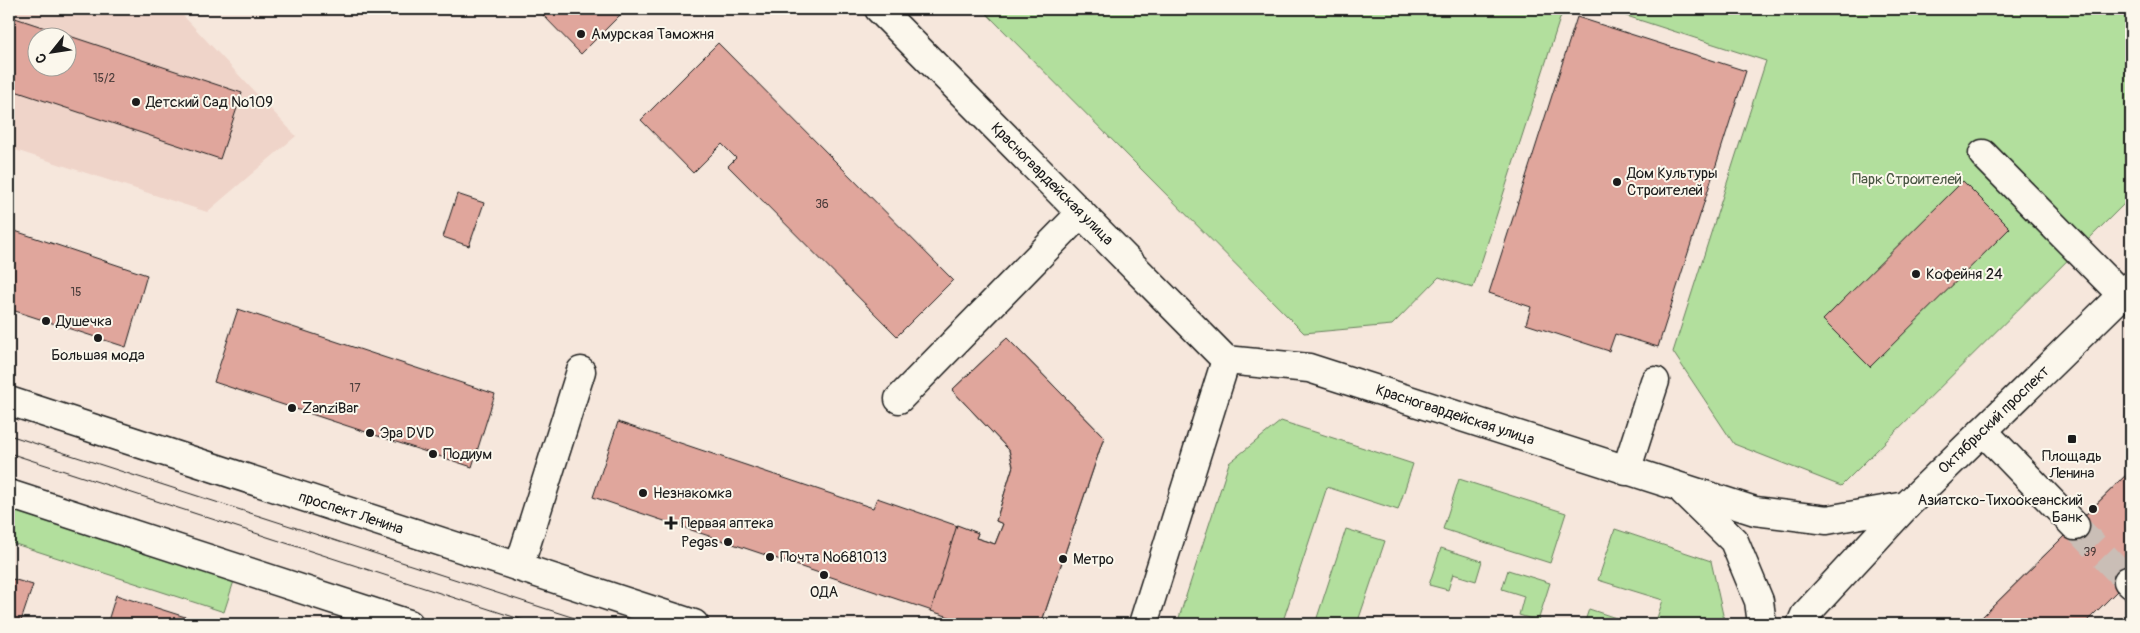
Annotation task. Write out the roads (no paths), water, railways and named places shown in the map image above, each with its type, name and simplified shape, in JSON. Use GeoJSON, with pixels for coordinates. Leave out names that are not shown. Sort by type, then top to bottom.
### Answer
{"type":"FeatureCollection","features":[{"type":"Feature","properties":{"kind":"main road","name":"Красногвардейская улица"},"geometry":{"type":"LineString","coordinates":[[879,9],[1226,360],[1309,368],[1755,511],[1827,520],[1906,506]]}},
{"type":"Feature","properties":{"kind":"main road"},"geometry":{"type":"LineString","coordinates":[[1983,154],[2127,290]]}},
{"type":"Feature","properties":{"kind":"main road"},"geometry":{"type":"LineString","coordinates":[[899,399],[1081,213]]}},
{"type":"Feature","properties":{"kind":"main road","name":"Октябрьский проспект"},"geometry":{"type":"LineString","coordinates":[[1801,624],[1805,615],[1906,506],[2127,290]]}},
{"type":"Feature","properties":{"kind":"main road"},"geometry":{"type":"LineString","coordinates":[[1143,624],[1226,360]]}},
{"type":"Feature","properties":{"kind":"main road"},"geometry":{"type":"LineString","coordinates":[[519,567],[581,371]]}},
{"type":"Feature","properties":{"kind":"main road"},"geometry":{"type":"LineString","coordinates":[[1626,471],[1656,380]]}},
{"type":"Feature","properties":{"kind":"main road","name":"проспект Ленина"},"geometry":{"type":"LineString","coordinates":[[9,401],[694,624]]}},
{"type":"Feature","properties":{"kind":"main road"},"geometry":{"type":"LineString","coordinates":[[1983,431],[2074,526]]}},
{"type":"Feature","properties":{"kind":"main road","name":"Красногвардейская улица"},"geometry":{"type":"LineString","coordinates":[[1679,488],[1734,541],[1760,601],[1762,624]]}},
{"type":"Feature","properties":{"kind":"main road"},"geometry":{"type":"LineString","coordinates":[[9,494],[409,624]]}},
{"type":"Feature","properties":{"kind":"tunnel"},"geometry":{"type":"LineString","coordinates":[[2075,526],[2128,581]]}},
{"type":"Feature","properties":{"kind":"tram line"},"geometry":{"type":"LineString","coordinates":[[9,435],[593,624]]}},
{"type":"Feature","properties":{"kind":"tram line"},"geometry":{"type":"LineString","coordinates":[[9,453],[535,624]]}},
{"type":"Feature","properties":{"kind":"place","name":"Амурская Таможня"},"geometry":{"type":"Point","coordinates":[581,34]}},
{"type":"Feature","properties":{"kind":"place","name":"Детский Сад №109"},"geometry":{"type":"Point","coordinates":[136,102]}},
{"type":"Feature","properties":{"kind":"place","name":"Дом Культуры Строителей"},"geometry":{"type":"Point","coordinates":[1617,182]}},
{"type":"Feature","properties":{"kind":"place","name":"Кофейня 24"},"geometry":{"type":"Point","coordinates":[1916,274]}},
{"type":"Feature","properties":{"kind":"place","name":"Душечка"},"geometry":{"type":"Point","coordinates":[46,321]}},
{"type":"Feature","properties":{"kind":"place","name":"Большая мода"},"geometry":{"type":"Point","coordinates":[98,338]}},
{"type":"Feature","properties":{"kind":"place","name":"ZanziBar"},"geometry":{"type":"Point","coordinates":[292,408]}},
{"type":"Feature","properties":{"kind":"place","name":"Эра DVD"},"geometry":{"type":"Point","coordinates":[370,433]}},
{"type":"Feature","properties":{"kind":"place","name":"Площадь Ленина"},"geometry":{"type":"Point","coordinates":[2072,439]}},
{"type":"Feature","properties":{"kind":"place","name":"Подиум"},"geometry":{"type":"Point","coordinates":[433,454]}},
{"type":"Feature","properties":{"kind":"place","name":"Незнакомка"},"geometry":{"type":"Point","coordinates":[643,493]}},
{"type":"Feature","properties":{"kind":"place","name":"Азиатско-Тихоокеанский Банк"},"geometry":{"type":"Point","coordinates":[2093,509]}},
{"type":"Feature","properties":{"kind":"place","name":"Первая аптека"},"geometry":{"type":"Point","coordinates":[671,523]}},
{"type":"Feature","properties":{"kind":"place","name":"Pegas"},"geometry":{"type":"Point","coordinates":[728,542]}},
{"type":"Feature","properties":{"kind":"place","name":"Почта №681013"},"geometry":{"type":"Point","coordinates":[770,557]}},
{"type":"Feature","properties":{"kind":"place","name":"Метро"},"geometry":{"type":"Point","coordinates":[1063,559]}},
{"type":"Feature","properties":{"kind":"place","name":"ОДА"},"geometry":{"type":"Point","coordinates":[824,575]}},
{"type":"Feature","properties":{"kind":"park label","name":"Парк Строителей"},"geometry":{"type":"Point","coordinates":[1907,179]}}]}
